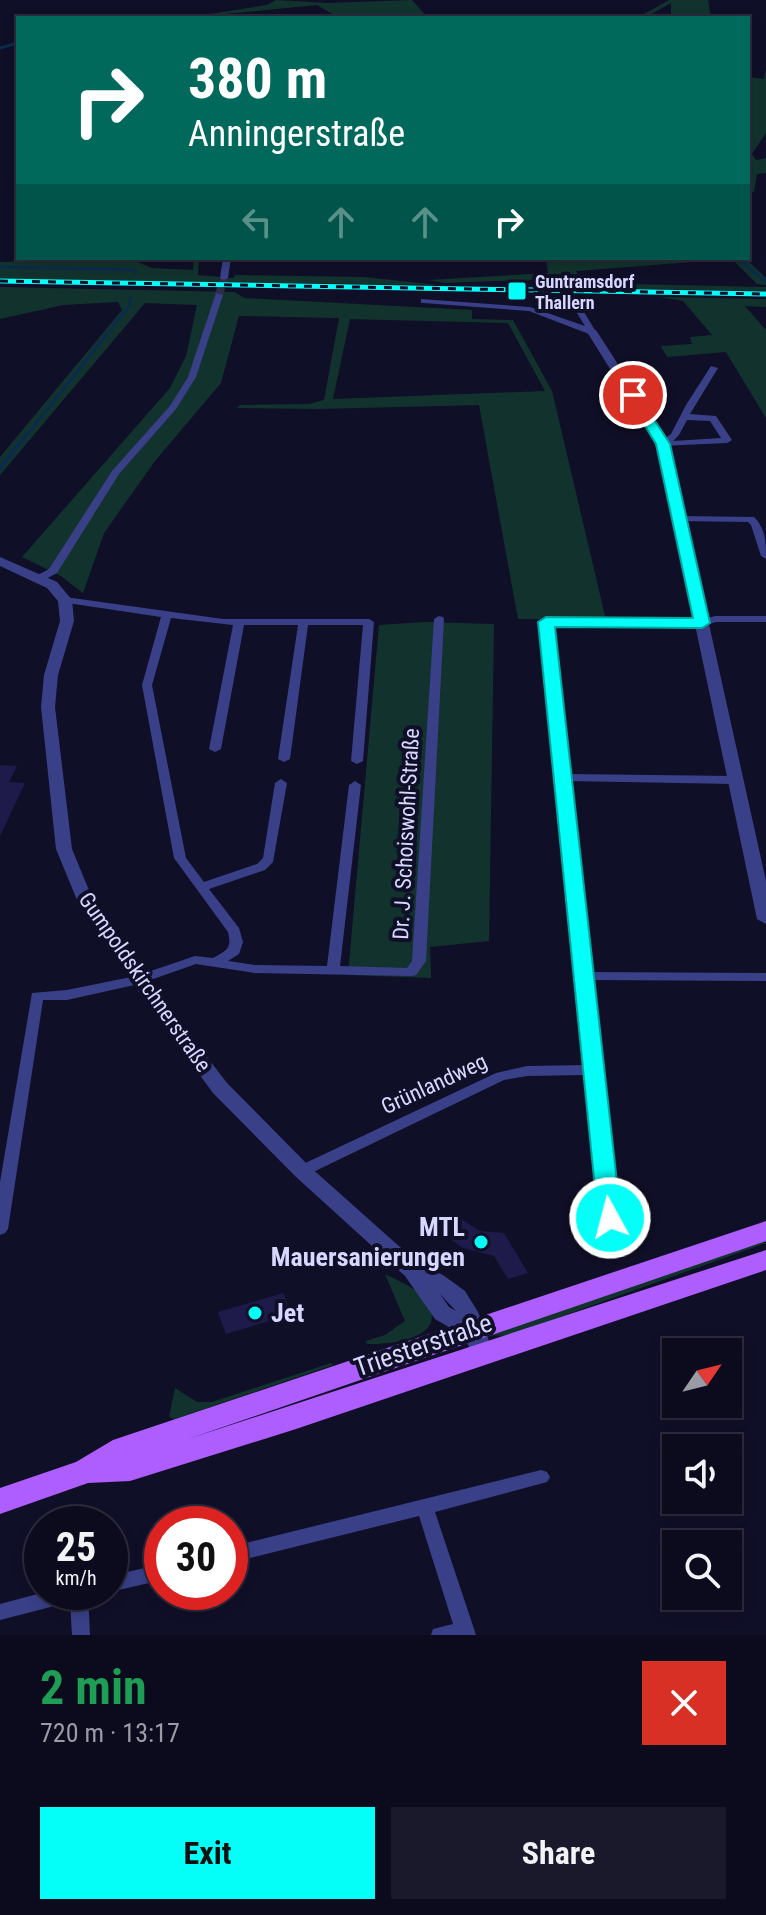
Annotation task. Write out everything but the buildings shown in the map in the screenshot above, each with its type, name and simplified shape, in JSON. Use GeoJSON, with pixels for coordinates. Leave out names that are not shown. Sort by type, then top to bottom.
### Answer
{"type":"FeatureCollection","features":[{"type":"Feature","properties":{"kind":"main road","name":"Triesterstraße"},"geometry":{"type":"LineString","coordinates":[[0,1501],[86,1471],[130,1469],[370,1393],[476,1342],[766,1231]]}},
{"type":"Feature","properties":{"kind":"main road","name":"Triesterstraße"},"geometry":{"type":"LineString","coordinates":[[476,1342],[766,1260]]}},
{"type":"Feature","properties":{"kind":"street"},"geometry":{"type":"LineString","coordinates":[[224,278],[227,260]]}},
{"type":"Feature","properties":{"kind":"street"},"geometry":{"type":"LineString","coordinates":[[563,283],[663,444],[766,919]]}},
{"type":"Feature","properties":{"kind":"street"},"geometry":{"type":"LineString","coordinates":[[40,578],[53,571],[115,473],[173,407],[192,377],[205,346],[219,295]]}},
{"type":"Feature","properties":{"kind":"street"},"geometry":{"type":"LineString","coordinates":[[424,301],[530,309],[592,332]]}},
{"type":"Feature","properties":{"kind":"street"},"geometry":{"type":"LineString","coordinates":[[663,444],[675,435],[714,368]]}},
{"type":"Feature","properties":{"kind":"street"},"geometry":{"type":"LineString","coordinates":[[663,444],[726,441],[713,418],[686,417]]}},
{"type":"Feature","properties":{"kind":"street"},"geometry":{"type":"LineString","coordinates":[[680,519],[751,519],[756,524],[766,556]]}},
{"type":"Feature","properties":{"kind":"street"},"geometry":{"type":"LineString","coordinates":[[0,561],[52,585],[65,600],[239,623],[369,622],[357,761]]}},
{"type":"Feature","properties":{"kind":"street","name":"Gumpoldskirchnerstraße"},"geometry":{"type":"LineString","coordinates":[[65,600],[67,621],[51,675],[48,707],[64,849],[85,900],[139,980],[220,1088],[302,1171],[412,1270],[442,1313],[476,1342]]}},
{"type":"Feature","properties":{"kind":"street"},"geometry":{"type":"LineString","coordinates":[[167,615],[147,685],[180,858],[234,931],[237,942],[234,951],[215,963]]}},
{"type":"Feature","properties":{"kind":"street","name":"Dr. J. Schoiswohl-Straße"},"geometry":{"type":"LineString","coordinates":[[0,1229],[37,996],[67,995],[139,980],[195,960],[255,969],[411,972],[419,961],[439,619]]}},
{"type":"Feature","properties":{"kind":"street"},"geometry":{"type":"LineString","coordinates":[[613,1249],[546,622],[702,623],[715,619],[766,619]]}},
{"type":"Feature","properties":{"kind":"street"},"geometry":{"type":"LineString","coordinates":[[215,749],[239,623]]}},
{"type":"Feature","properties":{"kind":"street"},"geometry":{"type":"LineString","coordinates":[[284,759],[303,624]]}},
{"type":"Feature","properties":{"kind":"street"},"geometry":{"type":"LineString","coordinates":[[562,777],[734,780]]}},
{"type":"Feature","properties":{"kind":"street"},"geometry":{"type":"LineString","coordinates":[[201,887],[261,867],[269,859],[281,783]]}},
{"type":"Feature","properties":{"kind":"street"},"geometry":{"type":"LineString","coordinates":[[333,971],[355,785]]}},
{"type":"Feature","properties":{"kind":"street"},"geometry":{"type":"LineString","coordinates":[[583,976],[766,977]]}},
{"type":"Feature","properties":{"kind":"street","name":"Grünlandweg"},"geometry":{"type":"LineString","coordinates":[[302,1171],[501,1076],[527,1071],[592,1070]]}},
{"type":"Feature","properties":{"kind":"street"},"geometry":{"type":"LineString","coordinates":[[248,1551],[541,1477]]}},
{"type":"Feature","properties":{"kind":"street"},"geometry":{"type":"LineString","coordinates":[[425,1507],[466,1633],[440,1635]]}},
{"type":"Feature","properties":{"kind":"street"},"geometry":{"type":"LineString","coordinates":[[0,1612],[24,1606]]}},
{"type":"Feature","properties":{"kind":"street"},"geometry":{"type":"LineString","coordinates":[[79,1610],[81,1635]]}},
{"type":"Feature","properties":{"kind":"green space"},"geometry":{"type":"Polygon","coordinates":[[[276,0],[327,3],[412,0],[426,16],[336,16],[317,5],[197,16],[267,5],[276,0]]]}},
{"type":"Feature","properties":{"kind":"green space"},"geometry":{"type":"Polygon","coordinates":[[[669,0],[708,0],[711,16],[671,16],[671,3],[648,16],[641,16],[669,0]]]}},
{"type":"Feature","properties":{"kind":"green space"},"geometry":{"type":"Polygon","coordinates":[[[766,69],[766,133],[752,154],[756,160],[766,158],[766,173],[757,174],[754,192],[750,192],[750,77],[764,79],[766,69]]]}},
{"type":"Feature","properties":{"kind":"green space"},"geometry":{"type":"Polygon","coordinates":[[[133,260],[152,268],[193,270],[194,260],[199,260],[198,275],[233,278],[235,275],[364,277],[438,285],[0,279],[0,262],[133,260]]]}},
{"type":"Feature","properties":{"kind":"green space"},"geometry":{"type":"Polygon","coordinates":[[[546,260],[719,260],[576,271],[582,283],[766,287],[766,291],[586,288],[581,283],[550,279],[445,283],[428,280],[548,273],[546,260]]]}},
{"type":"Feature","properties":{"kind":"green space"},"geometry":{"type":"Polygon","coordinates":[[[733,260],[747,260],[766,278],[766,285],[757,284],[733,260]]]}},
{"type":"Feature","properties":{"kind":"green space"},"geometry":{"type":"Polygon","coordinates":[[[0,287],[235,292],[244,298],[472,310],[472,319],[513,320],[552,391],[606,620],[518,619],[479,405],[237,408],[240,405],[309,404],[324,400],[339,318],[239,316],[221,383],[155,461],[104,533],[83,593],[61,576],[22,557],[170,388],[186,356],[197,305],[145,303],[0,475],[0,457],[122,310],[118,302],[63,305],[0,319],[0,287]],[[350,319],[333,399],[545,391],[508,323],[350,319]]]}},
{"type":"Feature","properties":{"kind":"green space"},"geometry":{"type":"Polygon","coordinates":[[[660,297],[766,299],[766,307],[745,306],[766,330],[766,418],[726,352],[667,357],[661,346],[692,344],[690,337],[712,335],[683,301],[660,297]]]}},
{"type":"Feature","properties":{"kind":"green space"},"geometry":{"type":"Polygon","coordinates":[[[426,622],[494,624],[489,941],[430,947],[431,978],[348,975],[379,625],[426,622]]]}},
{"type":"Feature","properties":{"kind":"green space"},"geometry":{"type":"Polygon","coordinates":[[[766,1240],[766,1243],[507,1336],[489,1335],[766,1240]]]}},
{"type":"Feature","properties":{"kind":"green space"},"geometry":{"type":"Polygon","coordinates":[[[385,1274],[422,1296],[431,1310],[432,1321],[427,1329],[405,1340],[367,1344],[366,1341],[385,1335],[405,1321],[385,1274]]]}},
{"type":"Feature","properties":{"kind":"green space"},"geometry":{"type":"Polygon","coordinates":[[[331,1363],[333,1365],[175,1419],[169,1417],[175,1388],[197,1402],[212,1402],[331,1363]]]}},
{"type":"Feature","properties":{"kind":"waterway"},"geometry":{"type":"LineString","coordinates":[[0,48],[16,44]]}},
{"type":"Feature","properties":{"kind":"waterway"},"geometry":{"type":"LineString","coordinates":[[739,260],[766,282]]}},
{"type":"Feature","properties":{"kind":"waterway"},"geometry":{"type":"LineString","coordinates":[[0,267],[135,270],[135,274]]}},
{"type":"Feature","properties":{"kind":"waterway"},"geometry":{"type":"LineString","coordinates":[[26,436],[129,306],[131,297]]}},
{"type":"Feature","properties":{"kind":"waterway"},"geometry":{"type":"LineString","coordinates":[[0,468],[27,434]]}},
{"type":"Feature","properties":{"kind":"tunnel"},"geometry":{"type":"LineString","coordinates":[[219,295],[224,278]]}},
{"type":"Feature","properties":{"kind":"railway"},"geometry":{"type":"LineString","coordinates":[[0,281],[766,294]]}},
{"type":"Feature","properties":{"kind":"place","name":"Guntramsdorf Thallern"},"geometry":{"type":"Point","coordinates":[517,291]}},
{"type":"Feature","properties":{"kind":"place","name":"MTL Mauersanierungen"},"geometry":{"type":"Point","coordinates":[481,1242]}},
{"type":"Feature","properties":{"kind":"place","name":"Jet"},"geometry":{"type":"Point","coordinates":[255,1313]}},
{"type":"Feature","properties":{"kind":"route"},"geometry":{"type":"LineString","coordinates":[[610,1218],[546,622],[702,623],[663,444],[633,395]]}}]}
